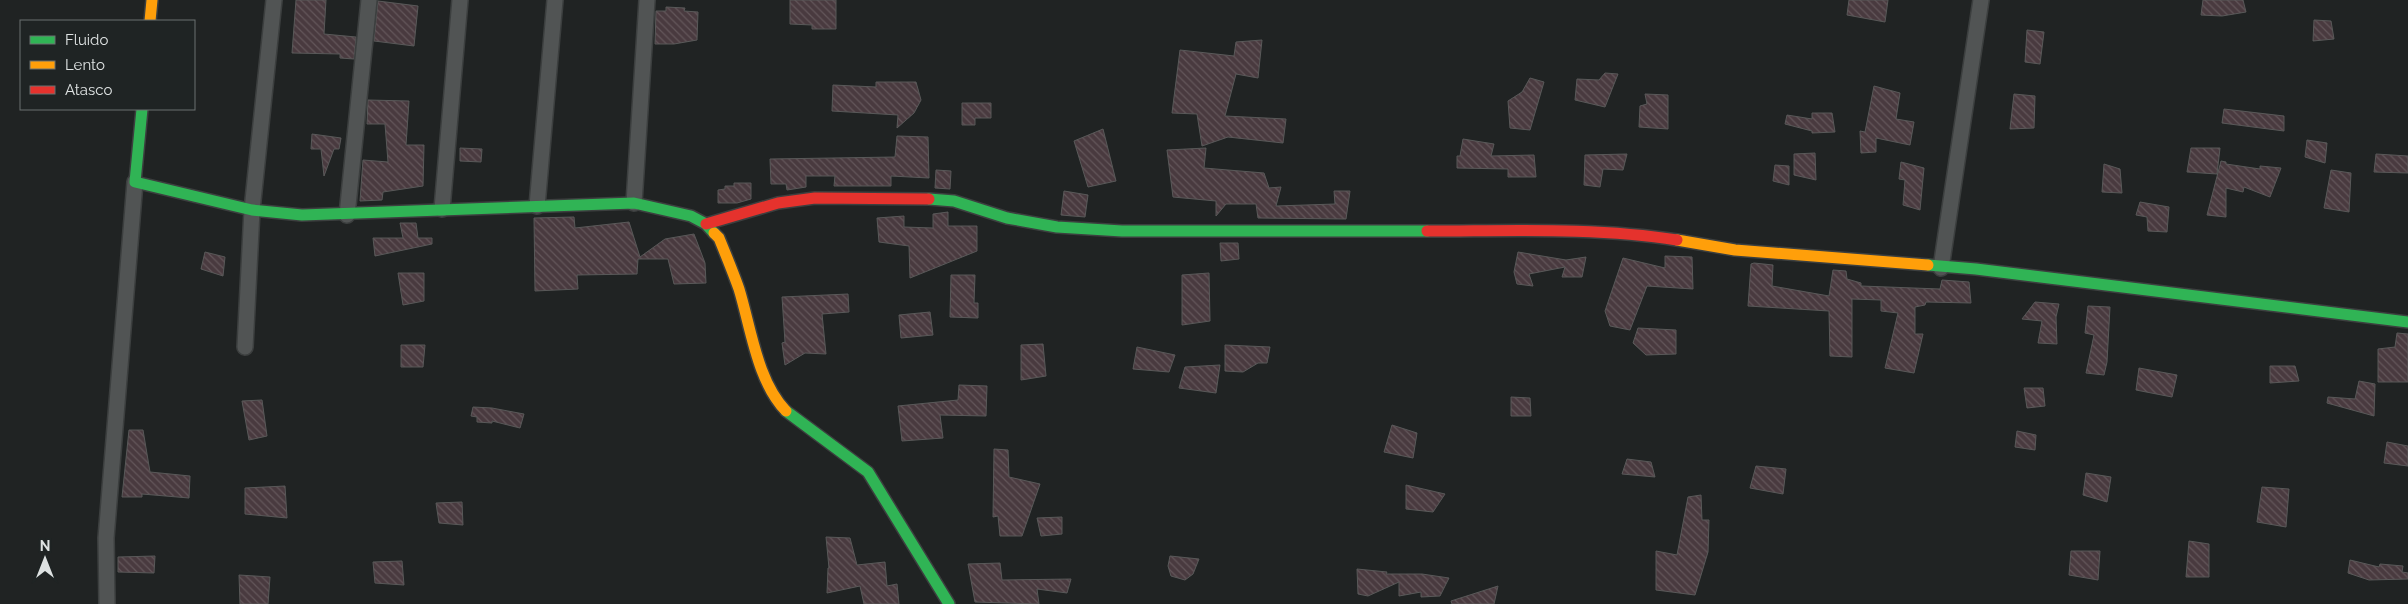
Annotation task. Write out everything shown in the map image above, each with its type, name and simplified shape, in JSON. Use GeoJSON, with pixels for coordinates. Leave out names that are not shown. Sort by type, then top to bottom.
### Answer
{"type":"FeatureCollection","features":[{"type":"Feature","properties":{"kind":"street"},"geometry":{"type":"LineString","coordinates":[[150,20],[152,0]]}},
{"type":"Feature","properties":{"kind":"street"},"geometry":{"type":"LineString","coordinates":[[245,347],[252,210],[274,0]]}},
{"type":"Feature","properties":{"kind":"street"},"geometry":{"type":"LineString","coordinates":[[347,215],[369,0]]}},
{"type":"Feature","properties":{"kind":"street"},"geometry":{"type":"LineString","coordinates":[[442,209],[460,0]]}},
{"type":"Feature","properties":{"kind":"street"},"geometry":{"type":"LineString","coordinates":[[537,206],[555,0]]}},
{"type":"Feature","properties":{"kind":"street"},"geometry":{"type":"LineString","coordinates":[[634,203],[647,0]]}},
{"type":"Feature","properties":{"kind":"street"},"geometry":{"type":"LineString","coordinates":[[1942,268],[1982,0]]}},
{"type":"Feature","properties":{"kind":"street"},"geometry":{"type":"LineString","coordinates":[[107,604],[106,538],[142,110]]}},
{"type":"Feature","properties":{"kind":"street"},"geometry":{"type":"LineString","coordinates":[[135,182],[252,210],[302,215],[347,215],[442,209],[634,203],[691,216],[706,224],[719,238],[738,287],[767,385],[776,401],[791,417],[868,472],[949,604]]}},
{"type":"Feature","properties":{"kind":"street"},"geometry":{"type":"LineString","coordinates":[[706,224],[778,203],[815,198],[912,198],[954,201],[1007,218],[1056,227],[1122,231],[1544,231],[1656,237],[1735,250],[1869,259],[1942,268],[1996,271],[2408,322]]}},
{"type":"Feature","properties":{"kind":"building"},"geometry":{"type":"Polygon","coordinates":[[[296,0],[326,0],[324,34],[356,37],[354,59],[340,58],[340,54],[292,53],[296,0]]]}},
{"type":"Feature","properties":{"kind":"building"},"geometry":{"type":"Polygon","coordinates":[[[790,0],[836,0],[836,29],[812,29],[812,25],[790,24],[790,0]]]}},
{"type":"Feature","properties":{"kind":"building"},"geometry":{"type":"Polygon","coordinates":[[[1849,0],[1888,0],[1885,22],[1847,15],[1849,0]]]}},
{"type":"Feature","properties":{"kind":"building"},"geometry":{"type":"Polygon","coordinates":[[[2203,0],[2243,0],[2246,12],[2222,16],[2201,15],[2203,0]]]}},
{"type":"Feature","properties":{"kind":"building"},"geometry":{"type":"Polygon","coordinates":[[[378,1],[418,6],[414,46],[374,41],[378,1]]]}},
{"type":"Feature","properties":{"kind":"building"},"geometry":{"type":"Polygon","coordinates":[[[666,7],[685,8],[684,11],[698,12],[697,40],[674,44],[655,44],[656,11],[666,11],[666,7]]]}},
{"type":"Feature","properties":{"kind":"building"},"geometry":{"type":"Polygon","coordinates":[[[2314,20],[2331,21],[2334,39],[2313,41],[2314,20]]]}},
{"type":"Feature","properties":{"kind":"building"},"geometry":{"type":"Polygon","coordinates":[[[2027,30],[2044,32],[2040,64],[2025,62],[2027,30]]]}},
{"type":"Feature","properties":{"kind":"building"},"geometry":{"type":"Polygon","coordinates":[[[1262,40],[1258,78],[1236,74],[1225,116],[1286,119],[1283,143],[1228,137],[1202,146],[1197,114],[1172,113],[1180,50],[1234,56],[1236,42],[1262,40]]]}},
{"type":"Feature","properties":{"kind":"building"},"geometry":{"type":"Polygon","coordinates":[[[1605,73],[1618,74],[1605,107],[1575,100],[1577,79],[1599,80],[1605,73]]]}},
{"type":"Feature","properties":{"kind":"building"},"geometry":{"type":"Polygon","coordinates":[[[1530,78],[1544,82],[1530,130],[1510,128],[1508,101],[1522,92],[1530,78]]]}},
{"type":"Feature","properties":{"kind":"building"},"geometry":{"type":"Polygon","coordinates":[[[876,82],[916,82],[921,100],[914,113],[897,128],[898,115],[832,111],[833,85],[876,87],[876,82]]]}},
{"type":"Feature","properties":{"kind":"building"},"geometry":{"type":"Polygon","coordinates":[[[1874,86],[1900,93],[1896,119],[1914,122],[1910,145],[1876,138],[1876,152],[1861,153],[1860,131],[1865,132],[1874,86]]]}},
{"type":"Feature","properties":{"kind":"building"},"geometry":{"type":"Polygon","coordinates":[[[1645,94],[1668,95],[1668,129],[1639,127],[1640,106],[1647,104],[1645,94]]]}},
{"type":"Feature","properties":{"kind":"building"},"geometry":{"type":"Polygon","coordinates":[[[2014,94],[2035,96],[2034,128],[2010,129],[2014,94]]]}},
{"type":"Feature","properties":{"kind":"building"},"geometry":{"type":"Polygon","coordinates":[[[368,100],[409,101],[406,145],[424,145],[423,186],[383,192],[382,200],[360,201],[363,160],[388,162],[385,124],[367,124],[368,100]]]}},
{"type":"Feature","properties":{"kind":"building"},"geometry":{"type":"Polygon","coordinates":[[[962,103],[991,103],[991,118],[975,118],[975,125],[962,125],[962,103]]]}},
{"type":"Feature","properties":{"kind":"building"},"geometry":{"type":"Polygon","coordinates":[[[2224,109],[2284,116],[2284,131],[2222,123],[2224,109]]]}},
{"type":"Feature","properties":{"kind":"building"},"geometry":{"type":"Polygon","coordinates":[[[1812,113],[1832,113],[1835,132],[1812,133],[1812,131],[1785,124],[1787,115],[1812,119],[1812,113]]]}},
{"type":"Feature","properties":{"kind":"building"},"geometry":{"type":"Polygon","coordinates":[[[1103,129],[1116,181],[1088,187],[1074,141],[1103,129]]]}},
{"type":"Feature","properties":{"kind":"building"},"geometry":{"type":"Polygon","coordinates":[[[312,134],[341,138],[339,149],[334,149],[324,176],[321,149],[311,149],[312,134]]]}},
{"type":"Feature","properties":{"kind":"building"},"geometry":{"type":"Polygon","coordinates":[[[897,136],[928,137],[929,178],[891,176],[891,186],[834,186],[835,176],[806,176],[806,187],[787,190],[786,184],[771,184],[770,159],[895,157],[897,136]]]}},
{"type":"Feature","properties":{"kind":"building"},"geometry":{"type":"Polygon","coordinates":[[[1463,139],[1494,144],[1491,156],[1534,155],[1536,177],[1508,177],[1508,169],[1457,168],[1457,156],[1460,156],[1463,139]]]}},
{"type":"Feature","properties":{"kind":"building"},"geometry":{"type":"Polygon","coordinates":[[[2307,140],[2327,143],[2325,163],[2305,157],[2307,140]]]}},
{"type":"Feature","properties":{"kind":"building"},"geometry":{"type":"Polygon","coordinates":[[[460,148],[482,149],[481,162],[460,161],[460,148]]]}},
{"type":"Feature","properties":{"kind":"building"},"geometry":{"type":"Polygon","coordinates":[[[1206,148],[1204,168],[1264,173],[1269,188],[1281,187],[1276,206],[1335,204],[1334,191],[1350,191],[1346,219],[1258,218],[1256,204],[1226,204],[1216,216],[1216,201],[1173,197],[1167,150],[1206,148]]]}},
{"type":"Feature","properties":{"kind":"building"},"geometry":{"type":"Polygon","coordinates":[[[2191,148],[2220,148],[2217,174],[2187,172],[2191,148]]]}},
{"type":"Feature","properties":{"kind":"building"},"geometry":{"type":"Polygon","coordinates":[[[1815,153],[1816,180],[1794,175],[1794,154],[1815,153]]]}},
{"type":"Feature","properties":{"kind":"building"},"geometry":{"type":"Polygon","coordinates":[[[1627,154],[1623,170],[1603,169],[1600,187],[1584,185],[1585,155],[1627,154]]]}},
{"type":"Feature","properties":{"kind":"building"},"geometry":{"type":"Polygon","coordinates":[[[2376,154],[2408,156],[2408,173],[2374,172],[2376,154]]]}},
{"type":"Feature","properties":{"kind":"building"},"geometry":{"type":"Polygon","coordinates":[[[2221,161],[2226,162],[2226,164],[2260,169],[2260,166],[2281,168],[2270,197],[2244,187],[2243,192],[2226,188],[2226,217],[2207,215],[2221,161]]]}},
{"type":"Feature","properties":{"kind":"building"},"geometry":{"type":"Polygon","coordinates":[[[1901,162],[1924,168],[1920,210],[1903,205],[1905,180],[1899,179],[1901,162]]]}},
{"type":"Feature","properties":{"kind":"building"},"geometry":{"type":"Polygon","coordinates":[[[2104,164],[2120,169],[2122,193],[2102,192],[2104,164]]]}},
{"type":"Feature","properties":{"kind":"building"},"geometry":{"type":"Polygon","coordinates":[[[1775,165],[1789,166],[1789,185],[1773,181],[1775,165]]]}},
{"type":"Feature","properties":{"kind":"building"},"geometry":{"type":"Polygon","coordinates":[[[936,170],[951,171],[950,189],[935,188],[936,170]]]}},
{"type":"Feature","properties":{"kind":"building"},"geometry":{"type":"Polygon","coordinates":[[[2331,170],[2351,173],[2349,212],[2324,208],[2331,170]]]}},
{"type":"Feature","properties":{"kind":"building"},"geometry":{"type":"Polygon","coordinates":[[[734,183],[751,183],[751,199],[737,203],[718,203],[718,190],[725,189],[725,186],[734,186],[734,183]]]}},
{"type":"Feature","properties":{"kind":"building"},"geometry":{"type":"Polygon","coordinates":[[[1064,191],[1088,195],[1085,217],[1061,215],[1064,191]]]}},
{"type":"Feature","properties":{"kind":"building"},"geometry":{"type":"Polygon","coordinates":[[[2140,202],[2169,207],[2167,232],[2148,231],[2147,217],[2136,215],[2140,202]]]}},
{"type":"Feature","properties":{"kind":"building"},"geometry":{"type":"Polygon","coordinates":[[[948,212],[948,226],[977,226],[977,251],[910,278],[909,246],[879,242],[877,218],[904,216],[904,227],[933,228],[933,214],[948,212]]]}},
{"type":"Feature","properties":{"kind":"building"},"geometry":{"type":"Polygon","coordinates":[[[574,217],[575,228],[629,222],[640,257],[665,239],[694,234],[705,263],[706,283],[674,284],[668,259],[638,259],[637,274],[577,275],[578,289],[535,291],[534,218],[574,217]]]}},
{"type":"Feature","properties":{"kind":"building"},"geometry":{"type":"Polygon","coordinates":[[[400,223],[416,223],[418,238],[432,238],[432,244],[375,256],[373,238],[403,238],[400,223]]]}},
{"type":"Feature","properties":{"kind":"building"},"geometry":{"type":"Polygon","coordinates":[[[1220,243],[1238,243],[1239,259],[1221,261],[1220,243]]]}},
{"type":"Feature","properties":{"kind":"building"},"geometry":{"type":"Polygon","coordinates":[[[205,252],[225,257],[223,276],[201,269],[205,252]]]}},
{"type":"Feature","properties":{"kind":"building"},"geometry":{"type":"Polygon","coordinates":[[[1518,252],[1566,260],[1586,257],[1582,277],[1562,277],[1565,267],[1529,274],[1533,286],[1517,284],[1514,272],[1518,252]]]}},
{"type":"Feature","properties":{"kind":"building"},"geometry":{"type":"Polygon","coordinates":[[[1665,256],[1692,257],[1693,289],[1647,286],[1630,330],[1610,326],[1605,311],[1623,258],[1665,268],[1665,256]]]}},
{"type":"Feature","properties":{"kind":"building"},"geometry":{"type":"Polygon","coordinates":[[[1751,264],[1773,265],[1772,286],[1829,296],[1833,270],[1846,271],[1847,279],[1861,283],[1861,286],[1940,289],[1942,280],[1969,282],[1971,303],[1926,302],[1925,305],[1915,307],[1915,334],[1923,334],[1914,373],[1885,368],[1898,313],[1881,311],[1881,300],[1852,299],[1852,357],[1830,356],[1829,311],[1748,306],[1751,264]]]}},
{"type":"Feature","properties":{"kind":"building"},"geometry":{"type":"Polygon","coordinates":[[[398,273],[424,273],[424,301],[403,305],[398,273]]]}},
{"type":"Feature","properties":{"kind":"building"},"geometry":{"type":"Polygon","coordinates":[[[1209,273],[1210,321],[1182,325],[1182,275],[1209,273]]]}},
{"type":"Feature","properties":{"kind":"building"},"geometry":{"type":"Polygon","coordinates":[[[951,275],[975,275],[974,303],[978,303],[978,318],[950,317],[951,275]]]}},
{"type":"Feature","properties":{"kind":"building"},"geometry":{"type":"Polygon","coordinates":[[[848,294],[849,312],[822,314],[826,354],[805,353],[785,365],[782,343],[785,342],[782,297],[848,294]]]}},
{"type":"Feature","properties":{"kind":"building"},"geometry":{"type":"Polygon","coordinates":[[[2035,302],[2059,304],[2056,317],[2057,344],[2038,343],[2042,321],[2022,319],[2035,302]]]}},
{"type":"Feature","properties":{"kind":"building"},"geometry":{"type":"Polygon","coordinates":[[[2088,306],[2110,307],[2107,362],[2104,375],[2086,373],[2094,335],[2085,333],[2088,306]]]}},
{"type":"Feature","properties":{"kind":"building"},"geometry":{"type":"Polygon","coordinates":[[[930,312],[933,335],[901,338],[899,315],[930,312]]]}},
{"type":"Feature","properties":{"kind":"building"},"geometry":{"type":"Polygon","coordinates":[[[1638,328],[1676,330],[1676,354],[1646,355],[1633,343],[1638,328]]]}},
{"type":"Feature","properties":{"kind":"building"},"geometry":{"type":"Polygon","coordinates":[[[2397,333],[2408,334],[2408,382],[2378,382],[2378,349],[2395,347],[2397,333]]]}},
{"type":"Feature","properties":{"kind":"building"},"geometry":{"type":"Polygon","coordinates":[[[1043,344],[1046,376],[1021,380],[1021,345],[1043,344]]]}},
{"type":"Feature","properties":{"kind":"building"},"geometry":{"type":"Polygon","coordinates":[[[401,345],[425,345],[423,367],[401,367],[401,345]]]}},
{"type":"Feature","properties":{"kind":"building"},"geometry":{"type":"Polygon","coordinates":[[[1225,345],[1270,347],[1267,363],[1258,363],[1243,372],[1225,371],[1225,345]]]}},
{"type":"Feature","properties":{"kind":"building"},"geometry":{"type":"Polygon","coordinates":[[[1137,347],[1175,355],[1169,372],[1133,369],[1137,347]]]}},
{"type":"Feature","properties":{"kind":"building"},"geometry":{"type":"Polygon","coordinates":[[[1220,365],[1216,393],[1179,388],[1185,367],[1220,365]]]}},
{"type":"Feature","properties":{"kind":"building"},"geometry":{"type":"Polygon","coordinates":[[[2270,366],[2295,366],[2299,381],[2270,383],[2270,366]]]}},
{"type":"Feature","properties":{"kind":"building"},"geometry":{"type":"Polygon","coordinates":[[[2139,368],[2177,375],[2172,397],[2136,390],[2139,368]]]}},
{"type":"Feature","properties":{"kind":"building"},"geometry":{"type":"Polygon","coordinates":[[[2359,381],[2375,384],[2374,416],[2327,403],[2328,397],[2355,399],[2359,381]]]}},
{"type":"Feature","properties":{"kind":"building"},"geometry":{"type":"Polygon","coordinates":[[[959,385],[987,386],[986,416],[940,415],[943,438],[902,441],[898,406],[958,400],[959,385]]]}},
{"type":"Feature","properties":{"kind":"building"},"geometry":{"type":"Polygon","coordinates":[[[2024,388],[2043,388],[2045,406],[2027,408],[2024,388]]]}},
{"type":"Feature","properties":{"kind":"building"},"geometry":{"type":"Polygon","coordinates":[[[1511,397],[1530,398],[1531,416],[1511,416],[1511,397]]]}},
{"type":"Feature","properties":{"kind":"building"},"geometry":{"type":"Polygon","coordinates":[[[262,400],[267,436],[249,440],[242,401],[262,400]]]}},
{"type":"Feature","properties":{"kind":"building"},"geometry":{"type":"Polygon","coordinates":[[[473,407],[492,408],[524,414],[520,428],[492,421],[492,423],[477,422],[477,417],[471,416],[473,407]]]}},
{"type":"Feature","properties":{"kind":"building"},"geometry":{"type":"Polygon","coordinates":[[[1392,425],[1417,433],[1413,458],[1384,452],[1392,425]]]}},
{"type":"Feature","properties":{"kind":"building"},"geometry":{"type":"Polygon","coordinates":[[[129,430],[143,430],[150,472],[190,476],[189,498],[142,494],[142,497],[122,497],[129,430]]]}},
{"type":"Feature","properties":{"kind":"building"},"geometry":{"type":"Polygon","coordinates":[[[2017,431],[2036,435],[2035,450],[2015,447],[2017,431]]]}},
{"type":"Feature","properties":{"kind":"building"},"geometry":{"type":"Polygon","coordinates":[[[2387,442],[2408,446],[2408,466],[2384,463],[2387,442]]]}},
{"type":"Feature","properties":{"kind":"building"},"geometry":{"type":"Polygon","coordinates":[[[994,449],[1008,450],[1009,477],[1040,484],[1022,536],[1000,536],[998,516],[993,517],[994,449]]]}},
{"type":"Feature","properties":{"kind":"building"},"geometry":{"type":"Polygon","coordinates":[[[1627,459],[1651,462],[1655,477],[1622,474],[1627,459]]]}},
{"type":"Feature","properties":{"kind":"building"},"geometry":{"type":"Polygon","coordinates":[[[1756,466],[1786,469],[1783,494],[1750,488],[1756,466]]]}},
{"type":"Feature","properties":{"kind":"building"},"geometry":{"type":"Polygon","coordinates":[[[2086,473],[2111,477],[2107,502],[2083,495],[2086,473]]]}},
{"type":"Feature","properties":{"kind":"building"},"geometry":{"type":"Polygon","coordinates":[[[1406,485],[1445,494],[1433,512],[1406,509],[1406,485]]]}},
{"type":"Feature","properties":{"kind":"building"},"geometry":{"type":"Polygon","coordinates":[[[285,486],[287,518],[245,514],[245,488],[285,486]]]}},
{"type":"Feature","properties":{"kind":"building"},"geometry":{"type":"Polygon","coordinates":[[[2262,487],[2289,489],[2286,527],[2257,522],[2262,487]]]}},
{"type":"Feature","properties":{"kind":"building"},"geometry":{"type":"Polygon","coordinates":[[[1701,495],[1702,520],[1709,520],[1708,552],[1695,595],[1656,590],[1656,551],[1677,555],[1688,497],[1701,495]]]}},
{"type":"Feature","properties":{"kind":"building"},"geometry":{"type":"Polygon","coordinates":[[[462,502],[463,525],[439,523],[436,503],[462,502]]]}},
{"type":"Feature","properties":{"kind":"building"},"geometry":{"type":"Polygon","coordinates":[[[1062,517],[1062,534],[1041,536],[1037,518],[1062,517]]]}},
{"type":"Feature","properties":{"kind":"building"},"geometry":{"type":"Polygon","coordinates":[[[826,537],[850,538],[857,565],[885,562],[887,586],[897,584],[899,604],[864,604],[860,586],[827,593],[829,568],[826,537]]]}},
{"type":"Feature","properties":{"kind":"building"},"geometry":{"type":"Polygon","coordinates":[[[2189,541],[2209,544],[2209,577],[2186,577],[2189,541]]]}},
{"type":"Feature","properties":{"kind":"building"},"geometry":{"type":"Polygon","coordinates":[[[2071,551],[2100,551],[2098,580],[2069,575],[2071,551]]]}},
{"type":"Feature","properties":{"kind":"building"},"geometry":{"type":"Polygon","coordinates":[[[155,556],[154,573],[118,572],[118,557],[155,556]]]}},
{"type":"Feature","properties":{"kind":"building"},"geometry":{"type":"Polygon","coordinates":[[[1170,556],[1199,559],[1193,574],[1185,580],[1171,576],[1168,566],[1170,556]]]}},
{"type":"Feature","properties":{"kind":"building"},"geometry":{"type":"Polygon","coordinates":[[[2350,560],[2379,567],[2380,564],[2403,566],[2402,572],[2408,573],[2408,579],[2369,580],[2348,573],[2350,560]]]}},
{"type":"Feature","properties":{"kind":"building"},"geometry":{"type":"Polygon","coordinates":[[[402,561],[404,585],[375,583],[373,562],[402,561]]]}},
{"type":"Feature","properties":{"kind":"building"},"geometry":{"type":"Polygon","coordinates":[[[1000,563],[1002,580],[1071,579],[1067,593],[1037,589],[1039,604],[975,602],[968,564],[1000,563]]]}},
{"type":"Feature","properties":{"kind":"building"},"geometry":{"type":"Polygon","coordinates":[[[1357,569],[1387,572],[1386,574],[1422,574],[1449,578],[1440,596],[1421,597],[1421,592],[1399,596],[1399,582],[1368,596],[1358,594],[1357,569]]]}},
{"type":"Feature","properties":{"kind":"building"},"geometry":{"type":"Polygon","coordinates":[[[239,575],[270,577],[268,604],[240,604],[239,575]]]}},
{"type":"Feature","properties":{"kind":"building"},"geometry":{"type":"Polygon","coordinates":[[[1498,586],[1494,604],[1452,604],[1451,601],[1498,586]]]}},
{"type":"Feature","properties":{"kind":"traffic: fast"},"geometry":{"type":"LineString","coordinates":[[142,110],[135,182],[252,210],[302,215],[634,203],[691,216],[706,224],[714,233]]}},
{"type":"Feature","properties":{"kind":"traffic: fast"},"geometry":{"type":"LineString","coordinates":[[929,199],[954,201],[1007,218],[1057,227],[1122,231],[1427,231]]}},
{"type":"Feature","properties":{"kind":"traffic: fast"},"geometry":{"type":"LineString","coordinates":[[1928,265],[1976,269],[2408,322]]}},
{"type":"Feature","properties":{"kind":"traffic: fast"},"geometry":{"type":"LineString","coordinates":[[786,411],[868,472],[949,604]]}},
{"type":"Feature","properties":{"kind":"traffic: slow"},"geometry":{"type":"LineString","coordinates":[[150,20],[152,0]]}},
{"type":"Feature","properties":{"kind":"traffic: slow"},"geometry":{"type":"LineString","coordinates":[[714,233],[719,238],[739,289],[756,353],[768,385],[786,411]]}},
{"type":"Feature","properties":{"kind":"traffic: slow"},"geometry":{"type":"LineString","coordinates":[[1677,240],[1735,250],[1928,265]]}},
{"type":"Feature","properties":{"kind":"traffic: jam"},"geometry":{"type":"LineString","coordinates":[[706,224],[778,203],[815,198],[929,199]]}},
{"type":"Feature","properties":{"kind":"traffic: jam"},"geometry":{"type":"LineString","coordinates":[[1427,231],[1584,231],[1677,240]]}}]}
